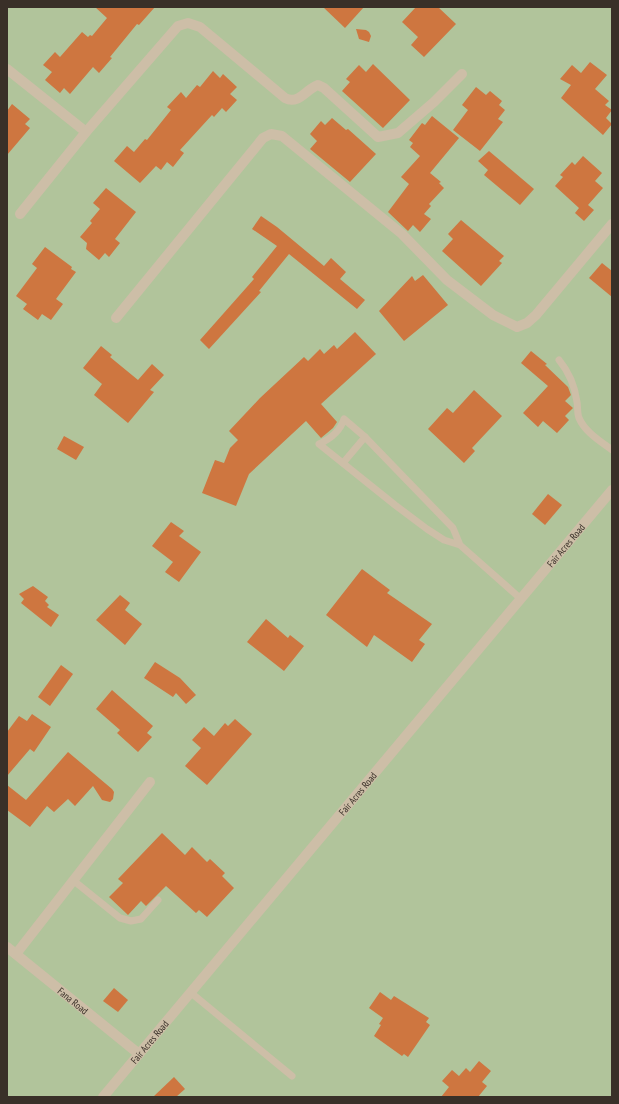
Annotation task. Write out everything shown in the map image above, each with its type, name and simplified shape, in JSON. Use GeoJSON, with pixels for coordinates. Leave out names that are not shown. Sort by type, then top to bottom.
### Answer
{"type":"FeatureCollection","features":[{"type":"Feature","properties":{"kind":"street"},"geometry":{"type":"LineString","coordinates":[[20,214],[86,132],[178,26],[188,23],[200,27],[285,98],[291,101],[296,100],[318,85],[324,88],[378,137],[398,133],[434,102],[462,74]]}},
{"type":"Feature","properties":{"kind":"street"},"geometry":{"type":"LineString","coordinates":[[7,69],[86,132]]}},
{"type":"Feature","properties":{"kind":"street"},"geometry":{"type":"LineString","coordinates":[[116,318],[263,138],[271,134],[282,136],[402,234],[447,280],[493,315],[517,327],[527,324],[536,315],[612,224]]}},
{"type":"Feature","properties":{"kind":"street","name":"Fair Acres Road"},"geometry":{"type":"LineString","coordinates":[[103,1097],[612,490]]}},
{"type":"Feature","properties":{"kind":"street"},"geometry":{"type":"LineString","coordinates":[[16,954],[150,782]]}},
{"type":"Feature","properties":{"kind":"street","name":"Fana Road"},"geometry":{"type":"LineString","coordinates":[[7,947],[139,1054]]}},
{"type":"Feature","properties":{"kind":"lane"},"geometry":{"type":"LineString","coordinates":[[559,360],[565,368],[574,387],[578,416],[582,424],[588,431],[612,450]]}},
{"type":"Feature","properties":{"kind":"lane"},"geometry":{"type":"LineString","coordinates":[[460,545],[453,528],[365,437],[344,419],[338,432],[319,444],[395,505],[428,529],[444,540],[460,545],[521,599]]}},
{"type":"Feature","properties":{"kind":"lane"},"geometry":{"type":"LineString","coordinates":[[343,463],[365,437]]}},
{"type":"Feature","properties":{"kind":"lane"},"geometry":{"type":"LineString","coordinates":[[74,881],[120,918],[131,921],[141,919],[158,900]]}},
{"type":"Feature","properties":{"kind":"lane"},"geometry":{"type":"LineString","coordinates":[[190,992],[292,1076]]}},
{"type":"Feature","properties":{"kind":"green space"},"geometry":{"type":"Polygon","coordinates":[[[7,7],[612,7],[612,1097],[7,1097],[7,7]]]}},
{"type":"Feature","properties":{"kind":"building"},"geometry":{"type":"Polygon","coordinates":[[[95,7],[155,7],[139,25],[137,24],[99,73],[93,67],[70,94],[64,88],[60,93],[45,80],[52,72],[43,65],[55,52],[60,57],[82,32],[88,37],[90,35],[92,36],[107,18],[95,7]]]}},
{"type":"Feature","properties":{"kind":"building"},"geometry":{"type":"Polygon","coordinates":[[[323,7],[364,7],[345,28],[323,7]]]}},
{"type":"Feature","properties":{"kind":"building"},"geometry":{"type":"Polygon","coordinates":[[[416,7],[438,7],[456,24],[424,57],[411,45],[418,37],[402,22],[416,7]]]}},
{"type":"Feature","properties":{"kind":"building"},"geometry":{"type":"Polygon","coordinates":[[[356,29],[366,30],[369,32],[371,36],[369,42],[359,39],[356,29]]]}},
{"type":"Feature","properties":{"kind":"building"},"geometry":{"type":"Polygon","coordinates":[[[590,62],[607,75],[595,89],[609,101],[605,105],[612,110],[606,118],[612,124],[603,135],[561,98],[571,85],[560,79],[572,65],[581,73],[590,62]]]}},
{"type":"Feature","properties":{"kind":"building"},"geometry":{"type":"Polygon","coordinates":[[[373,64],[410,100],[383,128],[342,91],[350,82],[346,79],[359,65],[366,72],[373,64]]]}},
{"type":"Feature","properties":{"kind":"building"},"geometry":{"type":"Polygon","coordinates":[[[213,71],[220,78],[223,74],[237,87],[230,94],[237,100],[226,112],[222,108],[214,117],[212,115],[180,150],[184,153],[173,167],[167,162],[161,170],[156,166],[140,183],[114,161],[127,146],[134,152],[145,139],[147,140],[171,110],[167,107],[181,92],[186,98],[197,85],[200,87],[213,71]]]}},
{"type":"Feature","properties":{"kind":"building"},"geometry":{"type":"Polygon","coordinates":[[[476,87],[486,95],[490,91],[502,101],[499,105],[505,110],[498,119],[503,122],[480,151],[453,130],[468,110],[462,105],[476,87]]]}},
{"type":"Feature","properties":{"kind":"building"},"geometry":{"type":"Polygon","coordinates":[[[12,104],[30,119],[25,124],[30,128],[7,155],[7,111],[12,104]]]}},
{"type":"Feature","properties":{"kind":"building"},"geometry":{"type":"Polygon","coordinates":[[[432,116],[459,138],[430,173],[441,182],[439,183],[444,188],[429,204],[431,206],[424,214],[431,219],[420,232],[413,225],[408,231],[388,212],[409,184],[401,177],[420,156],[410,147],[413,143],[409,140],[422,123],[425,125],[432,116]]]}},
{"type":"Feature","properties":{"kind":"building"},"geometry":{"type":"Polygon","coordinates":[[[332,118],[346,130],[348,129],[376,154],[350,182],[310,149],[317,141],[310,134],[321,121],[325,125],[332,118]]]}},
{"type":"Feature","properties":{"kind":"building"},"geometry":{"type":"Polygon","coordinates":[[[489,151],[534,189],[520,205],[484,175],[488,170],[478,161],[489,151]]]}},
{"type":"Feature","properties":{"kind":"building"},"geometry":{"type":"Polygon","coordinates":[[[583,156],[602,173],[595,181],[603,188],[588,205],[594,210],[584,221],[575,213],[579,208],[555,186],[563,177],[560,175],[572,162],[575,165],[583,156]]]}},
{"type":"Feature","properties":{"kind":"building"},"geometry":{"type":"Polygon","coordinates":[[[106,188],[136,212],[115,239],[120,243],[109,257],[105,253],[99,260],[86,249],[87,243],[80,237],[92,223],[90,221],[100,209],[93,203],[106,188]]]}},
{"type":"Feature","properties":{"kind":"building"},"geometry":{"type":"Polygon","coordinates":[[[261,216],[277,227],[324,266],[331,258],[346,272],[340,279],[365,300],[357,309],[289,254],[259,291],[261,292],[209,349],[200,340],[254,279],[252,277],[277,246],[252,229],[261,216]]]}},
{"type":"Feature","properties":{"kind":"building"},"geometry":{"type":"Polygon","coordinates":[[[461,220],[504,256],[499,261],[502,263],[481,286],[442,251],[453,239],[448,234],[461,220]]]}},
{"type":"Feature","properties":{"kind":"building"},"geometry":{"type":"Polygon","coordinates":[[[45,247],[72,267],[71,269],[76,272],[56,299],[63,304],[51,320],[42,314],[38,320],[23,309],[27,304],[16,296],[37,268],[32,264],[45,247]]]}},
{"type":"Feature","properties":{"kind":"building"},"geometry":{"type":"Polygon","coordinates":[[[602,263],[612,271],[612,297],[589,278],[602,263]]]}},
{"type":"Feature","properties":{"kind":"building"},"geometry":{"type":"Polygon","coordinates":[[[423,275],[448,305],[404,341],[379,311],[412,276],[415,281],[423,275]]]}},
{"type":"Feature","properties":{"kind":"building"},"geometry":{"type":"Polygon","coordinates":[[[355,332],[376,354],[321,404],[337,422],[333,428],[321,438],[306,421],[249,474],[236,506],[202,493],[215,460],[224,463],[230,448],[238,440],[229,431],[260,398],[304,357],[308,361],[320,349],[324,354],[334,345],[337,349],[355,332]]]}},
{"type":"Feature","properties":{"kind":"building"},"geometry":{"type":"Polygon","coordinates":[[[101,346],[112,355],[110,357],[138,380],[152,364],[164,375],[150,390],[154,392],[128,423],[94,395],[102,384],[83,368],[101,346]]]}},
{"type":"Feature","properties":{"kind":"building"},"geometry":{"type":"Polygon","coordinates":[[[531,351],[547,364],[545,365],[568,387],[571,395],[565,401],[573,408],[565,416],[569,420],[557,433],[543,421],[538,427],[523,413],[548,386],[521,363],[531,351]]]}},
{"type":"Feature","properties":{"kind":"building"},"geometry":{"type":"Polygon","coordinates":[[[474,390],[502,416],[472,448],[475,451],[464,463],[428,429],[447,408],[453,413],[474,390]]]}},
{"type":"Feature","properties":{"kind":"building"},"geometry":{"type":"Polygon","coordinates":[[[64,436],[84,447],[76,460],[57,449],[64,436]]]}},
{"type":"Feature","properties":{"kind":"building"},"geometry":{"type":"Polygon","coordinates":[[[548,494],[562,505],[545,525],[532,514],[548,494]]]}},
{"type":"Feature","properties":{"kind":"building"},"geometry":{"type":"Polygon","coordinates":[[[171,522],[184,531],[179,536],[201,552],[179,582],[165,572],[173,562],[152,546],[171,522]]]}},
{"type":"Feature","properties":{"kind":"building"},"geometry":{"type":"Polygon","coordinates":[[[362,569],[390,590],[387,593],[432,624],[419,640],[425,644],[412,662],[374,635],[367,647],[326,615],[362,569]]]}},
{"type":"Feature","properties":{"kind":"building"},"geometry":{"type":"Polygon","coordinates":[[[33,586],[48,597],[45,601],[49,605],[47,607],[59,615],[51,627],[21,603],[24,599],[19,594],[33,586]]]}},
{"type":"Feature","properties":{"kind":"building"},"geometry":{"type":"Polygon","coordinates":[[[120,595],[130,603],[125,610],[142,624],[125,645],[96,620],[120,595]]]}},
{"type":"Feature","properties":{"kind":"building"},"geometry":{"type":"Polygon","coordinates":[[[266,619],[288,638],[290,635],[304,646],[284,671],[247,642],[266,619]]]}},
{"type":"Feature","properties":{"kind":"building"},"geometry":{"type":"Polygon","coordinates":[[[155,662],[180,678],[196,695],[186,704],[176,693],[173,697],[144,678],[155,662]]]}},
{"type":"Feature","properties":{"kind":"building"},"geometry":{"type":"Polygon","coordinates":[[[61,665],[73,674],[50,706],[38,697],[61,665]]]}},
{"type":"Feature","properties":{"kind":"building"},"geometry":{"type":"Polygon","coordinates":[[[112,690],[153,726],[147,733],[152,737],[138,752],[117,733],[120,730],[96,709],[112,690]]]}},
{"type":"Feature","properties":{"kind":"building"},"geometry":{"type":"Polygon","coordinates":[[[32,714],[51,727],[34,752],[30,749],[7,776],[7,732],[19,716],[27,721],[32,714]]]}},
{"type":"Feature","properties":{"kind":"building"},"geometry":{"type":"Polygon","coordinates":[[[235,719],[252,734],[207,785],[185,766],[201,748],[192,740],[204,727],[214,736],[225,723],[228,726],[235,719]]]}},
{"type":"Feature","properties":{"kind":"building"},"geometry":{"type":"Polygon","coordinates":[[[68,752],[112,789],[114,792],[113,799],[110,802],[102,800],[93,786],[75,806],[68,799],[54,812],[47,806],[30,827],[7,810],[7,785],[26,800],[68,752]]]}},
{"type":"Feature","properties":{"kind":"building"},"geometry":{"type":"Polygon","coordinates":[[[162,833],[185,855],[192,847],[207,862],[210,859],[225,873],[222,876],[234,888],[207,917],[199,910],[196,913],[166,886],[146,906],[141,901],[128,915],[109,897],[123,883],[118,879],[162,833]]]}},
{"type":"Feature","properties":{"kind":"building"},"geometry":{"type":"Polygon","coordinates":[[[114,988],[128,1000],[118,1012],[103,1001],[114,988]]]}},
{"type":"Feature","properties":{"kind":"building"},"geometry":{"type":"Polygon","coordinates":[[[380,992],[391,1000],[394,996],[429,1018],[426,1022],[430,1025],[408,1057],[404,1054],[402,1056],[374,1036],[381,1025],[379,1024],[383,1018],[369,1008],[380,992]]]}},
{"type":"Feature","properties":{"kind":"building"},"geometry":{"type":"Polygon","coordinates":[[[479,1061],[491,1071],[482,1082],[487,1086],[478,1097],[441,1097],[449,1087],[442,1081],[452,1070],[459,1076],[466,1068],[470,1072],[479,1061]]]}},
{"type":"Feature","properties":{"kind":"building"},"geometry":{"type":"Polygon","coordinates":[[[174,1077],[185,1089],[176,1097],[153,1097],[174,1077]]]}}]}
